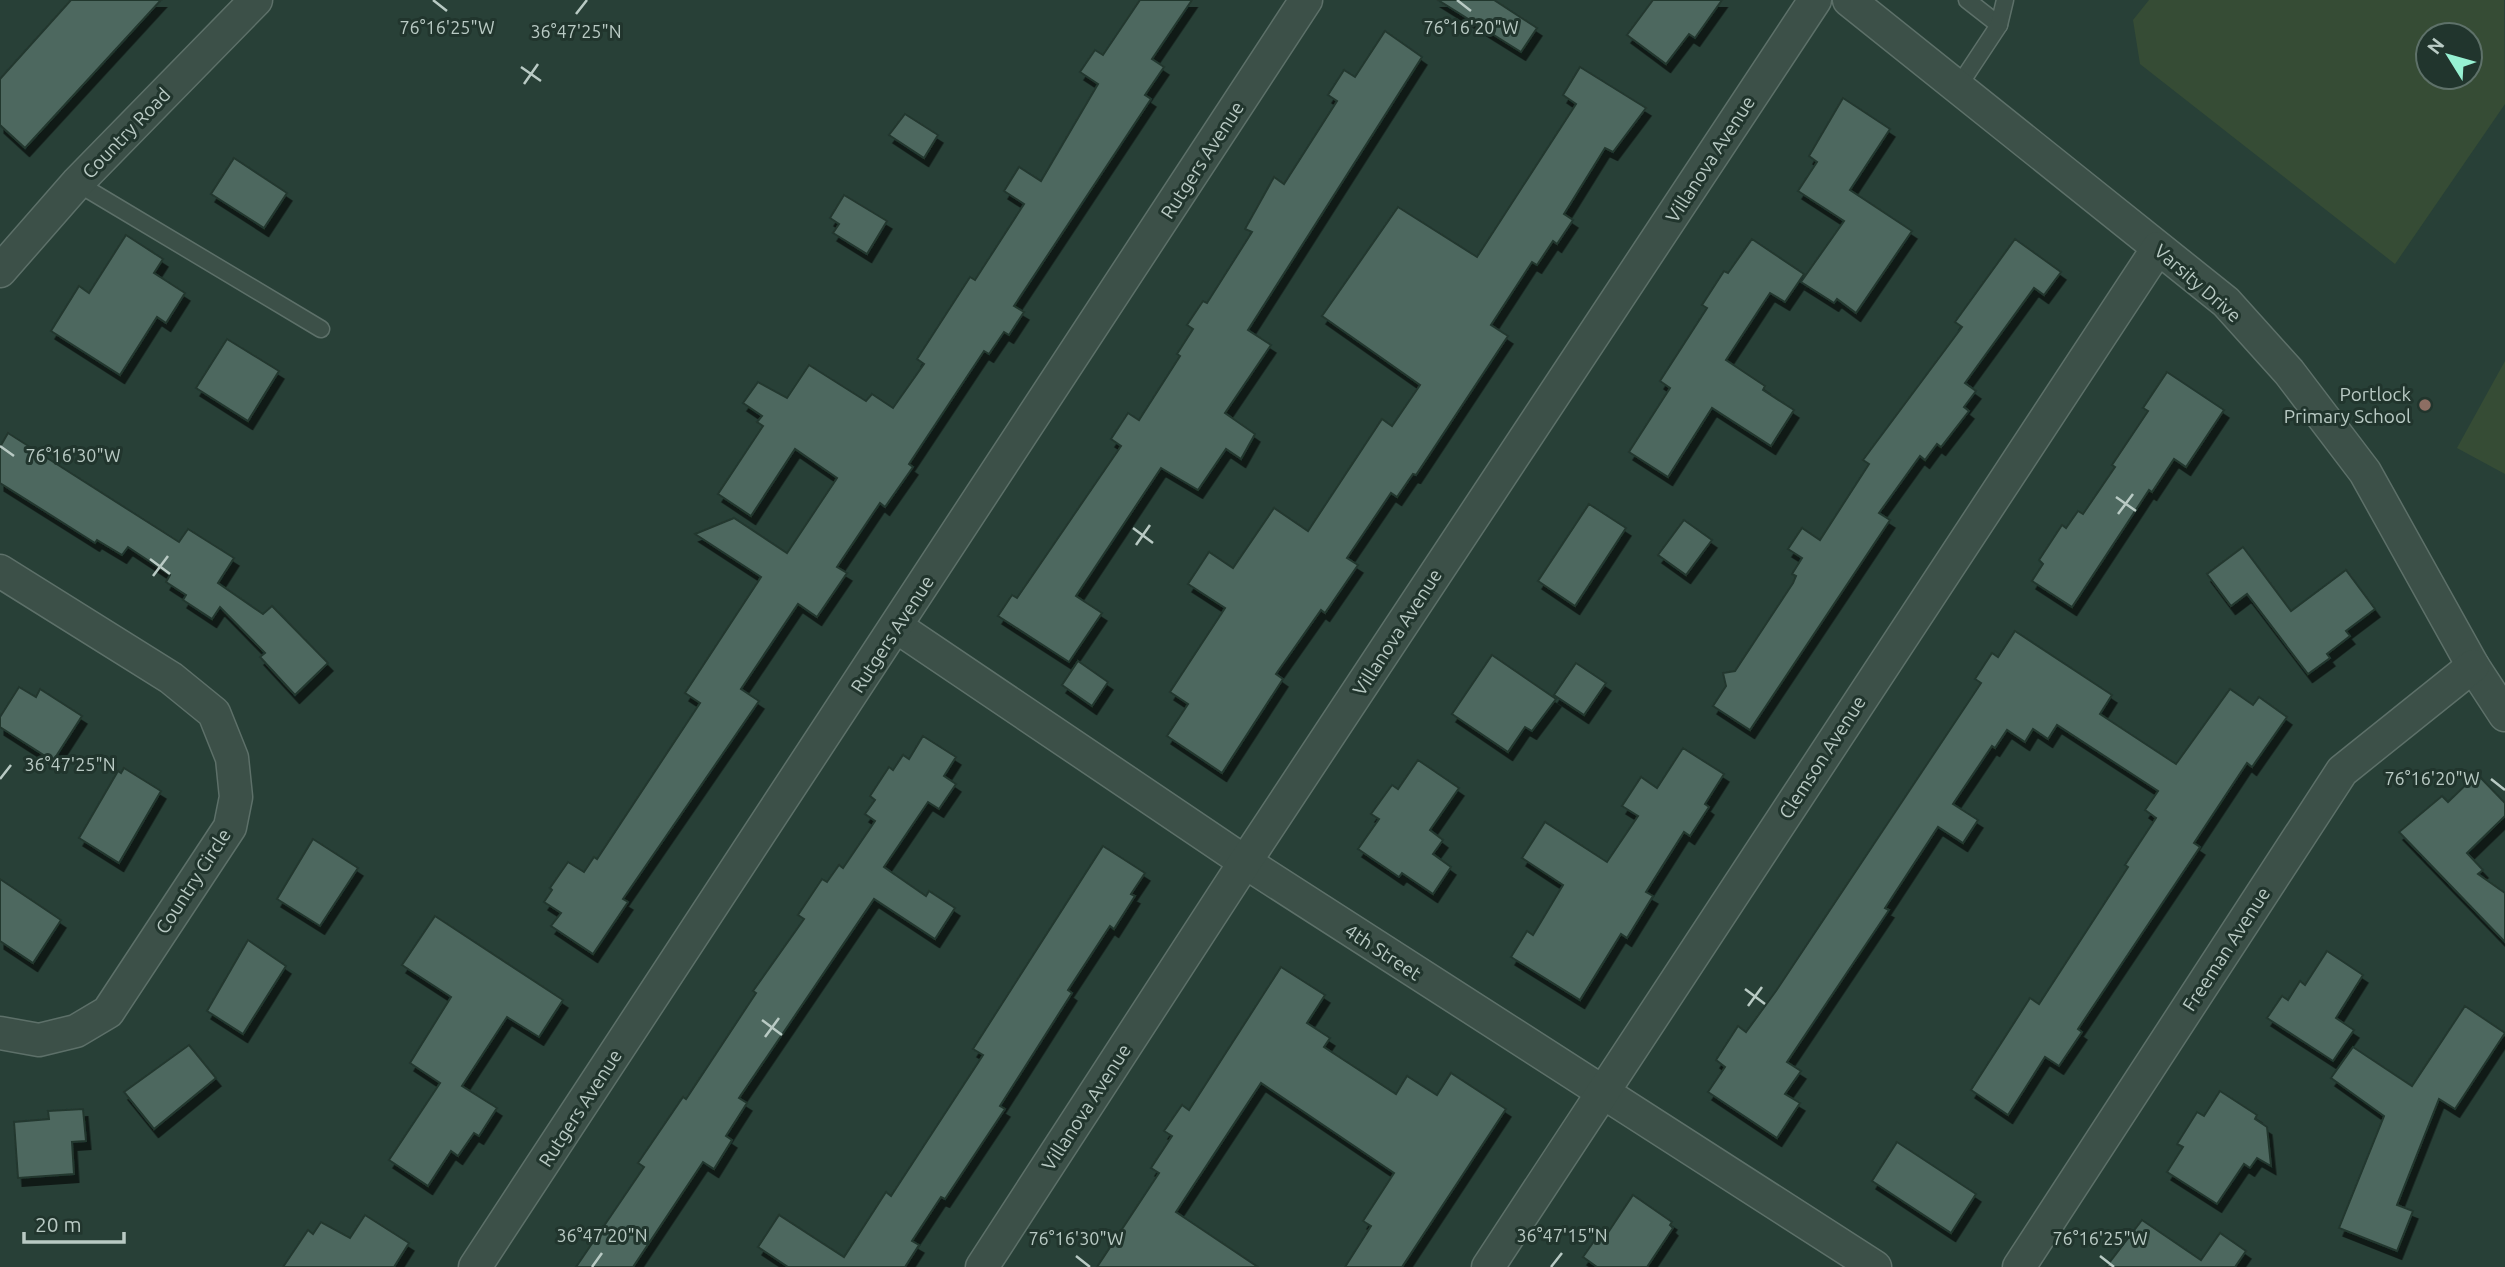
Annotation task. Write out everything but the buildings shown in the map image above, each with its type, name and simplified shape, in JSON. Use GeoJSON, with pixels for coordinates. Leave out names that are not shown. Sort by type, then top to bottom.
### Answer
{"type":"FeatureCollection","features":[{"type":"Feature","properties":{"kind":"street","name":"Country Road"},"geometry":{"type":"LineString","coordinates":[[0,271],[77,183],[256,0]]}},
{"type":"Feature","properties":{"kind":"street","name":"Rutgers Avenue"},"geometry":{"type":"LineString","coordinates":[[475,1267],[1306,0]]}},
{"type":"Feature","properties":{"kind":"street","name":"Villanova Avenue"},"geometry":{"type":"LineString","coordinates":[[982,1267],[1245,862],[1815,0]]}},
{"type":"Feature","properties":{"kind":"street","name":"Varsity Drive"},"geometry":{"type":"LineString","coordinates":[[1849,0],[2226,302],[2289,372],[2365,472],[2473,666],[2505,715]]}},
{"type":"Feature","properties":{"kind":"street","name":"Clemson Avenue"},"geometry":{"type":"LineString","coordinates":[[1488,1267],[2158,248]]}},
{"type":"Feature","properties":{"kind":"street","name":"Country Circle"},"geometry":{"type":"LineString","coordinates":[[0,571],[171,678],[214,713],[232,758],[236,797],[230,827],[108,1012],[76,1031],[39,1040],[0,1033]]}},
{"type":"Feature","properties":{"kind":"street","name":"4th Street"},"geometry":{"type":"LineString","coordinates":[[897,627],[1245,862],[1600,1093],[1875,1267]]}},
{"type":"Feature","properties":{"kind":"street","name":"Freeman Avenue"},"geometry":{"type":"LineString","coordinates":[[2019,1267],[2342,771],[2473,666]]}},
{"type":"Feature","properties":{"kind":"lane"},"geometry":{"type":"LineString","coordinates":[[1967,0],[1999,25]]}},
{"type":"Feature","properties":{"kind":"lane"},"geometry":{"type":"LineString","coordinates":[[1958,87],[1999,25],[2004,0]]}},
{"type":"Feature","properties":{"kind":"lane"},"geometry":{"type":"LineString","coordinates":[[77,183],[321,329]]}},
{"type":"Feature","properties":{"kind":"green space"},"geometry":{"type":"Polygon","coordinates":[[[2149,0],[2504,0],[2505,104],[2395,264],[2140,64],[2133,20],[2149,0]]]}},
{"type":"Feature","properties":{"kind":"green space"},"geometry":{"type":"Polygon","coordinates":[[[2505,361],[2505,474],[2457,448],[2505,361]]]}},
{"type":"Feature","properties":{"kind":"place","name":"Portlock Primary School"},"geometry":{"type":"Point","coordinates":[2425,405]}}]}
